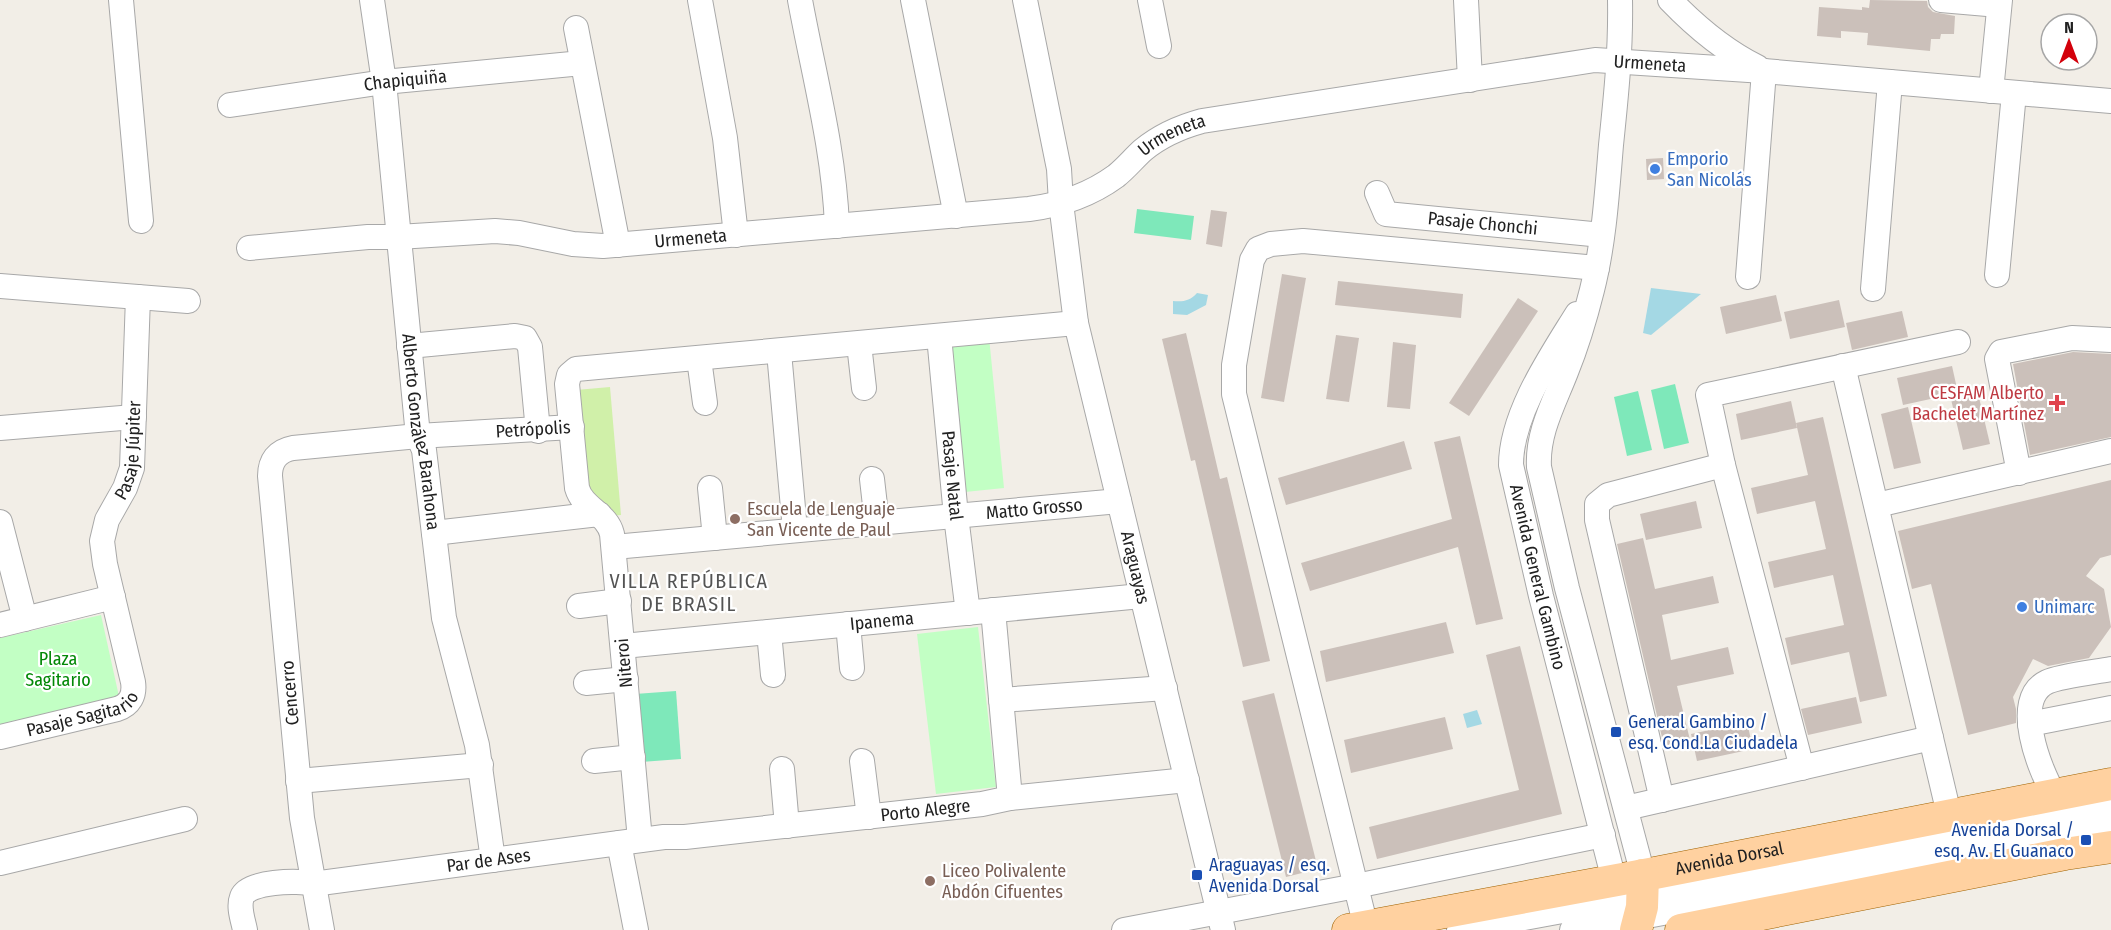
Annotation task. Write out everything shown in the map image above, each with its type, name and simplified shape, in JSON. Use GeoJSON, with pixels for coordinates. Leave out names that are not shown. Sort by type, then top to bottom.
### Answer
{"type":"FeatureCollection","features":[{"type":"Feature","properties":{"kind":"main road","name":"Avenida Dorsal"},"geometry":{"type":"LineString","coordinates":[[1357,928],[1635,900],[1949,814],[2111,784]]}},
{"type":"Feature","properties":{"kind":"main road"},"geometry":{"type":"LineString","coordinates":[[1681,930],[2065,854],[2111,848]]}},
{"type":"Feature","properties":{"kind":"street"},"geometry":{"type":"LineString","coordinates":[[121,0],[141,221]]}},
{"type":"Feature","properties":{"kind":"street","name":"Alberto González Barahona"},"geometry":{"type":"LineString","coordinates":[[372,0],[384,82],[418,436],[424,450],[441,598],[448,638],[481,765],[493,860]]}},
{"type":"Feature","properties":{"kind":"street"},"geometry":{"type":"LineString","coordinates":[[700,0],[725,138],[736,235]]}},
{"type":"Feature","properties":{"kind":"street"},"geometry":{"type":"LineString","coordinates":[[800,0],[830,144],[837,226]]}},
{"type":"Feature","properties":{"kind":"street"},"geometry":{"type":"LineString","coordinates":[[913,0],[956,216]]}},
{"type":"Feature","properties":{"kind":"street","name":"Araguayas"},"geometry":{"type":"LineString","coordinates":[[1024,0],[1059,169],[1076,323],[1221,921]]}},
{"type":"Feature","properties":{"kind":"street"},"geometry":{"type":"LineString","coordinates":[[1150,0],[1159,46]]}},
{"type":"Feature","properties":{"kind":"street"},"geometry":{"type":"LineString","coordinates":[[1466,0],[1470,80]]}},
{"type":"Feature","properties":{"kind":"street","name":"Avenida General Gambino"},"geometry":{"type":"LineString","coordinates":[[1620,0],[1618,61],[1602,235],[1595,278],[1574,352],[1543,430],[1538,455],[1567,588],[1626,808],[1635,900]]}},
{"type":"Feature","properties":{"kind":"street"},"geometry":{"type":"LineString","coordinates":[[1670,0],[1705,34],[1725,49],[1764,71],[1748,277]]}},
{"type":"Feature","properties":{"kind":"street"},"geometry":{"type":"LineString","coordinates":[[1941,0],[1999,3],[2003,92],[1997,275]]}},
{"type":"Feature","properties":{"kind":"street"},"geometry":{"type":"LineString","coordinates":[[576,28],[618,245]]}},
{"type":"Feature","properties":{"kind":"street","name":"Urmeneta"},"geometry":{"type":"LineString","coordinates":[[249,248],[368,237],[495,231],[519,233],[573,244],[618,245],[1029,209],[1061,203],[1102,185],[1151,144],[1188,125],[1595,60],[1764,71],[2111,101]]}},
{"type":"Feature","properties":{"kind":"street","name":"Chapiquiña"},"geometry":{"type":"LineString","coordinates":[[230,105],[384,82],[582,63]]}},
{"type":"Feature","properties":{"kind":"street"},"geometry":{"type":"LineString","coordinates":[[1873,289],[1890,82]]}},
{"type":"Feature","properties":{"kind":"street","name":"Pasaje Chonchi"},"geometry":{"type":"LineString","coordinates":[[1377,193],[1386,214],[1602,235]]}},
{"type":"Feature","properties":{"kind":"street"},"geometry":{"type":"LineString","coordinates":[[1357,928],[1356,886],[1234,394],[1234,365],[1252,260],[1257,249],[1271,244],[1303,241],[1595,278]]}},
{"type":"Feature","properties":{"kind":"street","name":"Avenida General Gambino"},"geometry":{"type":"LineString","coordinates":[[1595,278],[1544,368],[1518,424],[1512,444],[1512,465],[1541,596],[1603,835],[1635,900]]}},
{"type":"Feature","properties":{"kind":"street"},"geometry":{"type":"LineString","coordinates":[[0,286],[188,301]]}},
{"type":"Feature","properties":{"kind":"street","name":"Pasaje Júpiter"},"geometry":{"type":"LineString","coordinates":[[113,597],[102,552],[102,541],[107,520],[125,488],[132,468],[138,297]]}},
{"type":"Feature","properties":{"kind":"street","name":"Petrópolis"},"geometry":{"type":"LineString","coordinates":[[275,456],[286,449],[293,448],[418,436],[572,427],[567,379],[576,369],[1076,323]]}},
{"type":"Feature","properties":{"kind":"street"},"geometry":{"type":"LineString","coordinates":[[409,346],[515,336],[525,338],[530,347],[538,430]]}},
{"type":"Feature","properties":{"kind":"street","name":"Pasaje Natal"},"geometry":{"type":"LineString","coordinates":[[939,336],[956,516],[968,612]]}},
{"type":"Feature","properties":{"kind":"street"},"geometry":{"type":"LineString","coordinates":[[2019,473],[1997,359],[2001,352],[2072,338],[2111,340]]}},
{"type":"Feature","properties":{"kind":"street"},"geometry":{"type":"LineString","coordinates":[[1802,768],[1708,395],[1958,342]]}},
{"type":"Feature","properties":{"kind":"street"},"geometry":{"type":"LineString","coordinates":[[860,344],[864,388]]}},
{"type":"Feature","properties":{"kind":"street"},"geometry":{"type":"LineString","coordinates":[[779,352],[795,530]]}},
{"type":"Feature","properties":{"kind":"street"},"geometry":{"type":"LineString","coordinates":[[699,359],[705,403]]}},
{"type":"Feature","properties":{"kind":"street"},"geometry":{"type":"LineString","coordinates":[[1844,366],[1949,814]]}},
{"type":"Feature","properties":{"kind":"street"},"geometry":{"type":"LineString","coordinates":[[0,428],[134,417]]}},
{"type":"Feature","properties":{"kind":"street","name":"Niteroi"},"geometry":{"type":"LineString","coordinates":[[572,427],[579,496],[610,525],[614,547],[633,757],[629,841],[636,930]]}},
{"type":"Feature","properties":{"kind":"street"},"geometry":{"type":"LineString","coordinates":[[1877,506],[2111,451]]}},
{"type":"Feature","properties":{"kind":"street","name":"Cencerro"},"geometry":{"type":"LineString","coordinates":[[275,456],[270,469],[270,477],[298,781],[305,844],[322,930]]}},
{"type":"Feature","properties":{"kind":"street"},"geometry":{"type":"LineString","coordinates":[[1662,800],[1597,520],[1597,504],[1608,495],[1724,465]]}},
{"type":"Feature","properties":{"kind":"street"},"geometry":{"type":"LineString","coordinates":[[872,479],[877,523]]}},
{"type":"Feature","properties":{"kind":"street"},"geometry":{"type":"LineString","coordinates":[[710,488],[715,538]]}},
{"type":"Feature","properties":{"kind":"street","name":"Matto Grosso"},"geometry":{"type":"LineString","coordinates":[[614,547],[1119,501]]}},
{"type":"Feature","properties":{"kind":"street"},"geometry":{"type":"LineString","coordinates":[[434,533],[599,514]]}},
{"type":"Feature","properties":{"kind":"street"},"geometry":{"type":"LineString","coordinates":[[0,522],[25,619]]}},
{"type":"Feature","properties":{"kind":"street"},"geometry":{"type":"LineString","coordinates":[[1541,596],[1567,588]]}},
{"type":"Feature","properties":{"kind":"street","name":"Ipanema"},"geometry":{"type":"LineString","coordinates":[[623,646],[1141,596]]}},
{"type":"Feature","properties":{"kind":"street"},"geometry":{"type":"LineString","coordinates":[[0,625],[113,597]]}},
{"type":"Feature","properties":{"kind":"street","name":"Pasaje Sagitario"},"geometry":{"type":"LineString","coordinates":[[0,737],[117,709],[130,700],[133,694],[133,682],[113,597]]}},
{"type":"Feature","properties":{"kind":"street"},"geometry":{"type":"LineString","coordinates":[[579,606],[619,601]]}},
{"type":"Feature","properties":{"kind":"street"},"geometry":{"type":"LineString","coordinates":[[993,610],[1010,798]]}},
{"type":"Feature","properties":{"kind":"street"},"geometry":{"type":"LineString","coordinates":[[848,624],[852,668]]}},
{"type":"Feature","properties":{"kind":"street"},"geometry":{"type":"LineString","coordinates":[[769,632],[773,675]]}},
{"type":"Feature","properties":{"kind":"street"},"geometry":{"type":"LineString","coordinates":[[2054,794],[2041,768],[2030,724],[2030,706],[2034,697],[2047,682],[2111,669]]}},
{"type":"Feature","properties":{"kind":"street"},"geometry":{"type":"LineString","coordinates":[[586,683],[626,679]]}},
{"type":"Feature","properties":{"kind":"street"},"geometry":{"type":"LineString","coordinates":[[1001,700],[1165,688]]}},
{"type":"Feature","properties":{"kind":"street"},"geometry":{"type":"LineString","coordinates":[[2030,724],[2111,708]]}},
{"type":"Feature","properties":{"kind":"street"},"geometry":{"type":"LineString","coordinates":[[1626,808],[1931,738]]}},
{"type":"Feature","properties":{"kind":"street"},"geometry":{"type":"LineString","coordinates":[[2020,801],[2031,785],[2035,747]]}},
{"type":"Feature","properties":{"kind":"street"},"geometry":{"type":"LineString","coordinates":[[594,760],[633,757]]}},
{"type":"Feature","properties":{"kind":"street"},"geometry":{"type":"LineString","coordinates":[[862,760],[868,817]]}},
{"type":"Feature","properties":{"kind":"street"},"geometry":{"type":"LineString","coordinates":[[298,781],[481,765]]}},
{"type":"Feature","properties":{"kind":"street"},"geometry":{"type":"LineString","coordinates":[[782,769],[787,826]]}},
{"type":"Feature","properties":{"kind":"street","name":"Porto Alegre"},"geometry":{"type":"LineString","coordinates":[[664,837],[685,837],[787,826],[982,804],[1010,798],[1187,780]]}},
{"type":"Feature","properties":{"kind":"street"},"geometry":{"type":"LineString","coordinates":[[1460,930],[1635,900],[2111,810]]}},
{"type":"Feature","properties":{"kind":"street"},"geometry":{"type":"LineString","coordinates":[[0,863],[185,819]]}},
{"type":"Feature","properties":{"kind":"street"},"geometry":{"type":"LineString","coordinates":[[1572,930],[1635,900],[2111,829]]}},
{"type":"Feature","properties":{"kind":"street"},"geometry":{"type":"LineString","coordinates":[[1124,930],[1221,921],[1356,886],[1603,835]]}},
{"type":"Feature","properties":{"kind":"street","name":"Par de Ases"},"geometry":{"type":"LineString","coordinates":[[245,930],[240,905],[243,894],[249,889],[294,881],[313,884],[664,837]]}},
{"type":"Feature","properties":{"kind":"green space"},"geometry":{"type":"Polygon","coordinates":[[[1137,209],[1194,216],[1191,240],[1134,233],[1137,209]]]}},
{"type":"Feature","properties":{"kind":"green space"},"geometry":{"type":"Polygon","coordinates":[[[989,337],[1004,488],[965,492],[951,341],[989,337]]]}},
{"type":"Feature","properties":{"kind":"green space"},"geometry":{"type":"Polygon","coordinates":[[[1675,384],[1689,443],[1664,449],[1651,390],[1675,384]]]}},
{"type":"Feature","properties":{"kind":"green space"},"geometry":{"type":"Polygon","coordinates":[[[610,387],[621,515],[587,518],[576,390],[610,387]]]}},
{"type":"Feature","properties":{"kind":"green space"},"geometry":{"type":"Polygon","coordinates":[[[1638,391],[1652,450],[1627,456],[1614,397],[1638,391]]]}},
{"type":"Feature","properties":{"kind":"green space","name":"Plaza Sagitario"},"geometry":{"type":"Polygon","coordinates":[[[101,615],[120,701],[0,728],[0,638],[101,615]]]}},
{"type":"Feature","properties":{"kind":"green space"},"geometry":{"type":"Polygon","coordinates":[[[978,627],[996,787],[936,794],[917,634],[978,627]]]}},
{"type":"Feature","properties":{"kind":"green space"},"geometry":{"type":"Polygon","coordinates":[[[676,691],[681,759],[641,762],[635,694],[676,691]]]}},
{"type":"Feature","properties":{"kind":"water"},"geometry":{"type":"Polygon","coordinates":[[[1651,288],[1701,294],[1651,335],[1643,333],[1651,288]]]}},
{"type":"Feature","properties":{"kind":"water"},"geometry":{"type":"Polygon","coordinates":[[[1197,293],[1208,295],[1206,305],[1187,315],[1173,314],[1173,301],[1192,298],[1197,293]]]}},
{"type":"Feature","properties":{"kind":"water"},"geometry":{"type":"Polygon","coordinates":[[[1477,710],[1482,724],[1467,728],[1463,714],[1477,710]]]}},
{"type":"Feature","properties":{"kind":"building"},"geometry":{"type":"Polygon","coordinates":[[[1870,0],[1927,1],[1928,7],[1933,12],[1955,16],[1954,34],[1941,34],[1940,39],[1931,39],[1930,51],[1867,45],[1868,33],[1841,31],[1841,38],[1817,36],[1819,7],[1862,10],[1862,7],[1869,8],[1870,0]]]}},
{"type":"Feature","properties":{"kind":"building","name":"Emporio San Nicolás"},"geometry":{"type":"Polygon","coordinates":[[[1663,158],[1664,179],[1647,180],[1646,159],[1663,158]]]}},
{"type":"Feature","properties":{"kind":"building"},"geometry":{"type":"Polygon","coordinates":[[[1211,210],[1227,212],[1222,247],[1206,244],[1211,210]]]}},
{"type":"Feature","properties":{"kind":"building"},"geometry":{"type":"Polygon","coordinates":[[[1282,274],[1306,278],[1284,402],[1261,398],[1282,274]]]}},
{"type":"Feature","properties":{"kind":"building"},"geometry":{"type":"Polygon","coordinates":[[[1338,281],[1463,294],[1461,318],[1335,305],[1338,281]]]}},
{"type":"Feature","properties":{"kind":"building"},"geometry":{"type":"Polygon","coordinates":[[[1776,295],[1782,321],[1726,334],[1720,307],[1776,295]]]}},
{"type":"Feature","properties":{"kind":"building"},"geometry":{"type":"Polygon","coordinates":[[[1518,298],[1538,311],[1469,416],[1449,403],[1518,298]]]}},
{"type":"Feature","properties":{"kind":"building"},"geometry":{"type":"Polygon","coordinates":[[[1839,300],[1845,327],[1790,339],[1784,312],[1839,300]]]}},
{"type":"Feature","properties":{"kind":"building"},"geometry":{"type":"Polygon","coordinates":[[[1902,311],[1908,337],[1852,350],[1846,323],[1902,311]]]}},
{"type":"Feature","properties":{"kind":"building"},"geometry":{"type":"Polygon","coordinates":[[[1186,333],[1220,479],[1227,477],[1270,661],[1243,667],[1195,460],[1191,461],[1162,339],[1186,333]]]}},
{"type":"Feature","properties":{"kind":"building"},"geometry":{"type":"Polygon","coordinates":[[[1336,335],[1359,338],[1349,402],[1326,399],[1336,335]]]}},
{"type":"Feature","properties":{"kind":"building"},"geometry":{"type":"Polygon","coordinates":[[[1393,342],[1416,345],[1410,409],[1387,407],[1393,342]]]}},
{"type":"Feature","properties":{"kind":"building"},"geometry":{"type":"Polygon","coordinates":[[[2073,352],[2111,354],[2111,437],[2030,455],[2013,364],[2073,352]]]}},
{"type":"Feature","properties":{"kind":"building"},"geometry":{"type":"Polygon","coordinates":[[[1952,366],[1958,393],[1903,405],[1897,378],[1952,366]]]}},
{"type":"Feature","properties":{"kind":"building"},"geometry":{"type":"Polygon","coordinates":[[[1977,389],[1990,444],[1963,450],[1950,395],[1977,389]]]}},
{"type":"Feature","properties":{"kind":"building"},"geometry":{"type":"Polygon","coordinates":[[[1791,401],[1797,428],[1741,440],[1736,414],[1791,401]]]}},
{"type":"Feature","properties":{"kind":"building"},"geometry":{"type":"Polygon","coordinates":[[[1908,407],[1921,463],[1894,469],[1881,414],[1908,407]]]}},
{"type":"Feature","properties":{"kind":"building"},"geometry":{"type":"Polygon","coordinates":[[[1823,417],[1887,696],[1860,702],[1849,652],[1791,665],[1785,638],[1844,625],[1833,575],[1774,588],[1768,562],[1826,549],[1815,501],[1757,514],[1751,488],[1808,475],[1796,423],[1823,417]]]}},
{"type":"Feature","properties":{"kind":"building"},"geometry":{"type":"Polygon","coordinates":[[[1460,436],[1503,619],[1476,625],[1458,547],[1310,591],[1301,563],[1452,519],[1434,442],[1460,436]]]}},
{"type":"Feature","properties":{"kind":"building"},"geometry":{"type":"Polygon","coordinates":[[[1404,441],[1412,469],[1286,505],[1278,478],[1404,441]]]}},
{"type":"Feature","properties":{"kind":"building","name":"Unimarc"},"geometry":{"type":"Polygon","coordinates":[[[2111,480],[2111,555],[2100,558],[2086,576],[2104,589],[2111,627],[2089,658],[2048,666],[2033,659],[2013,697],[2016,723],[1968,735],[1931,584],[1912,589],[1898,531],[2111,480]]]}},
{"type":"Feature","properties":{"kind":"building"},"geometry":{"type":"Polygon","coordinates":[[[1696,501],[1702,528],[1646,540],[1640,514],[1696,501]]]}},
{"type":"Feature","properties":{"kind":"building"},"geometry":{"type":"Polygon","coordinates":[[[1643,538],[1655,589],[1713,576],[1719,603],[1662,615],[1671,660],[1728,647],[1734,674],[1677,686],[1690,740],[1664,746],[1617,544],[1643,538]]]}},
{"type":"Feature","properties":{"kind":"building"},"geometry":{"type":"Polygon","coordinates":[[[1446,622],[1454,653],[1326,682],[1320,651],[1446,622]]]}},
{"type":"Feature","properties":{"kind":"building"},"geometry":{"type":"Polygon","coordinates":[[[1520,646],[1562,814],[1377,859],[1369,827],[1519,790],[1486,655],[1520,646]]]}},
{"type":"Feature","properties":{"kind":"building"},"geometry":{"type":"Polygon","coordinates":[[[1274,693],[1318,869],[1286,877],[1242,701],[1274,693]]]}},
{"type":"Feature","properties":{"kind":"building"},"geometry":{"type":"Polygon","coordinates":[[[1856,697],[1862,723],[1808,735],[1801,709],[1856,697]]]}},
{"type":"Feature","properties":{"kind":"building"},"geometry":{"type":"Polygon","coordinates":[[[1445,717],[1453,749],[1351,773],[1344,740],[1445,717]]]}},
{"type":"Feature","properties":{"kind":"building"},"geometry":{"type":"Polygon","coordinates":[[[1747,722],[1753,749],[1697,761],[1691,734],[1747,722]]]}},
{"type":"Feature","properties":{"kind":"place","name":"Emporio San Nicolás"},"geometry":{"type":"Point","coordinates":[1655,169]}},
{"type":"Feature","properties":{"kind":"place","name":"CESFAM Alberto Bachelet Martínez"},"geometry":{"type":"Point","coordinates":[2057,403]}},
{"type":"Feature","properties":{"kind":"place","name":"Escuela de Lenguaje San Vicente de Paul"},"geometry":{"type":"Point","coordinates":[735,519]}},
{"type":"Feature","properties":{"kind":"place","name":"Unimarc"},"geometry":{"type":"Point","coordinates":[2022,607]}},
{"type":"Feature","properties":{"kind":"place","name":"General Gambino / esq. Cond.La Ciudadela"},"geometry":{"type":"Point","coordinates":[1616,732]}},
{"type":"Feature","properties":{"kind":"place","name":"Avenida Dorsal / esq. Av. El Guanaco"},"geometry":{"type":"Point","coordinates":[2086,840]}},
{"type":"Feature","properties":{"kind":"place","name":"Araguayas / esq. Avenida Dorsal"},"geometry":{"type":"Point","coordinates":[1197,875]}},
{"type":"Feature","properties":{"kind":"place","name":"Liceo Polivalente Abdón Cifuentes"},"geometry":{"type":"Point","coordinates":[930,881]}},
{"type":"Feature","properties":{"kind":"district","name":"VILLA REPÚBLICA DE BRASIL"},"geometry":{"type":"Point","coordinates":[689,592]}}]}
